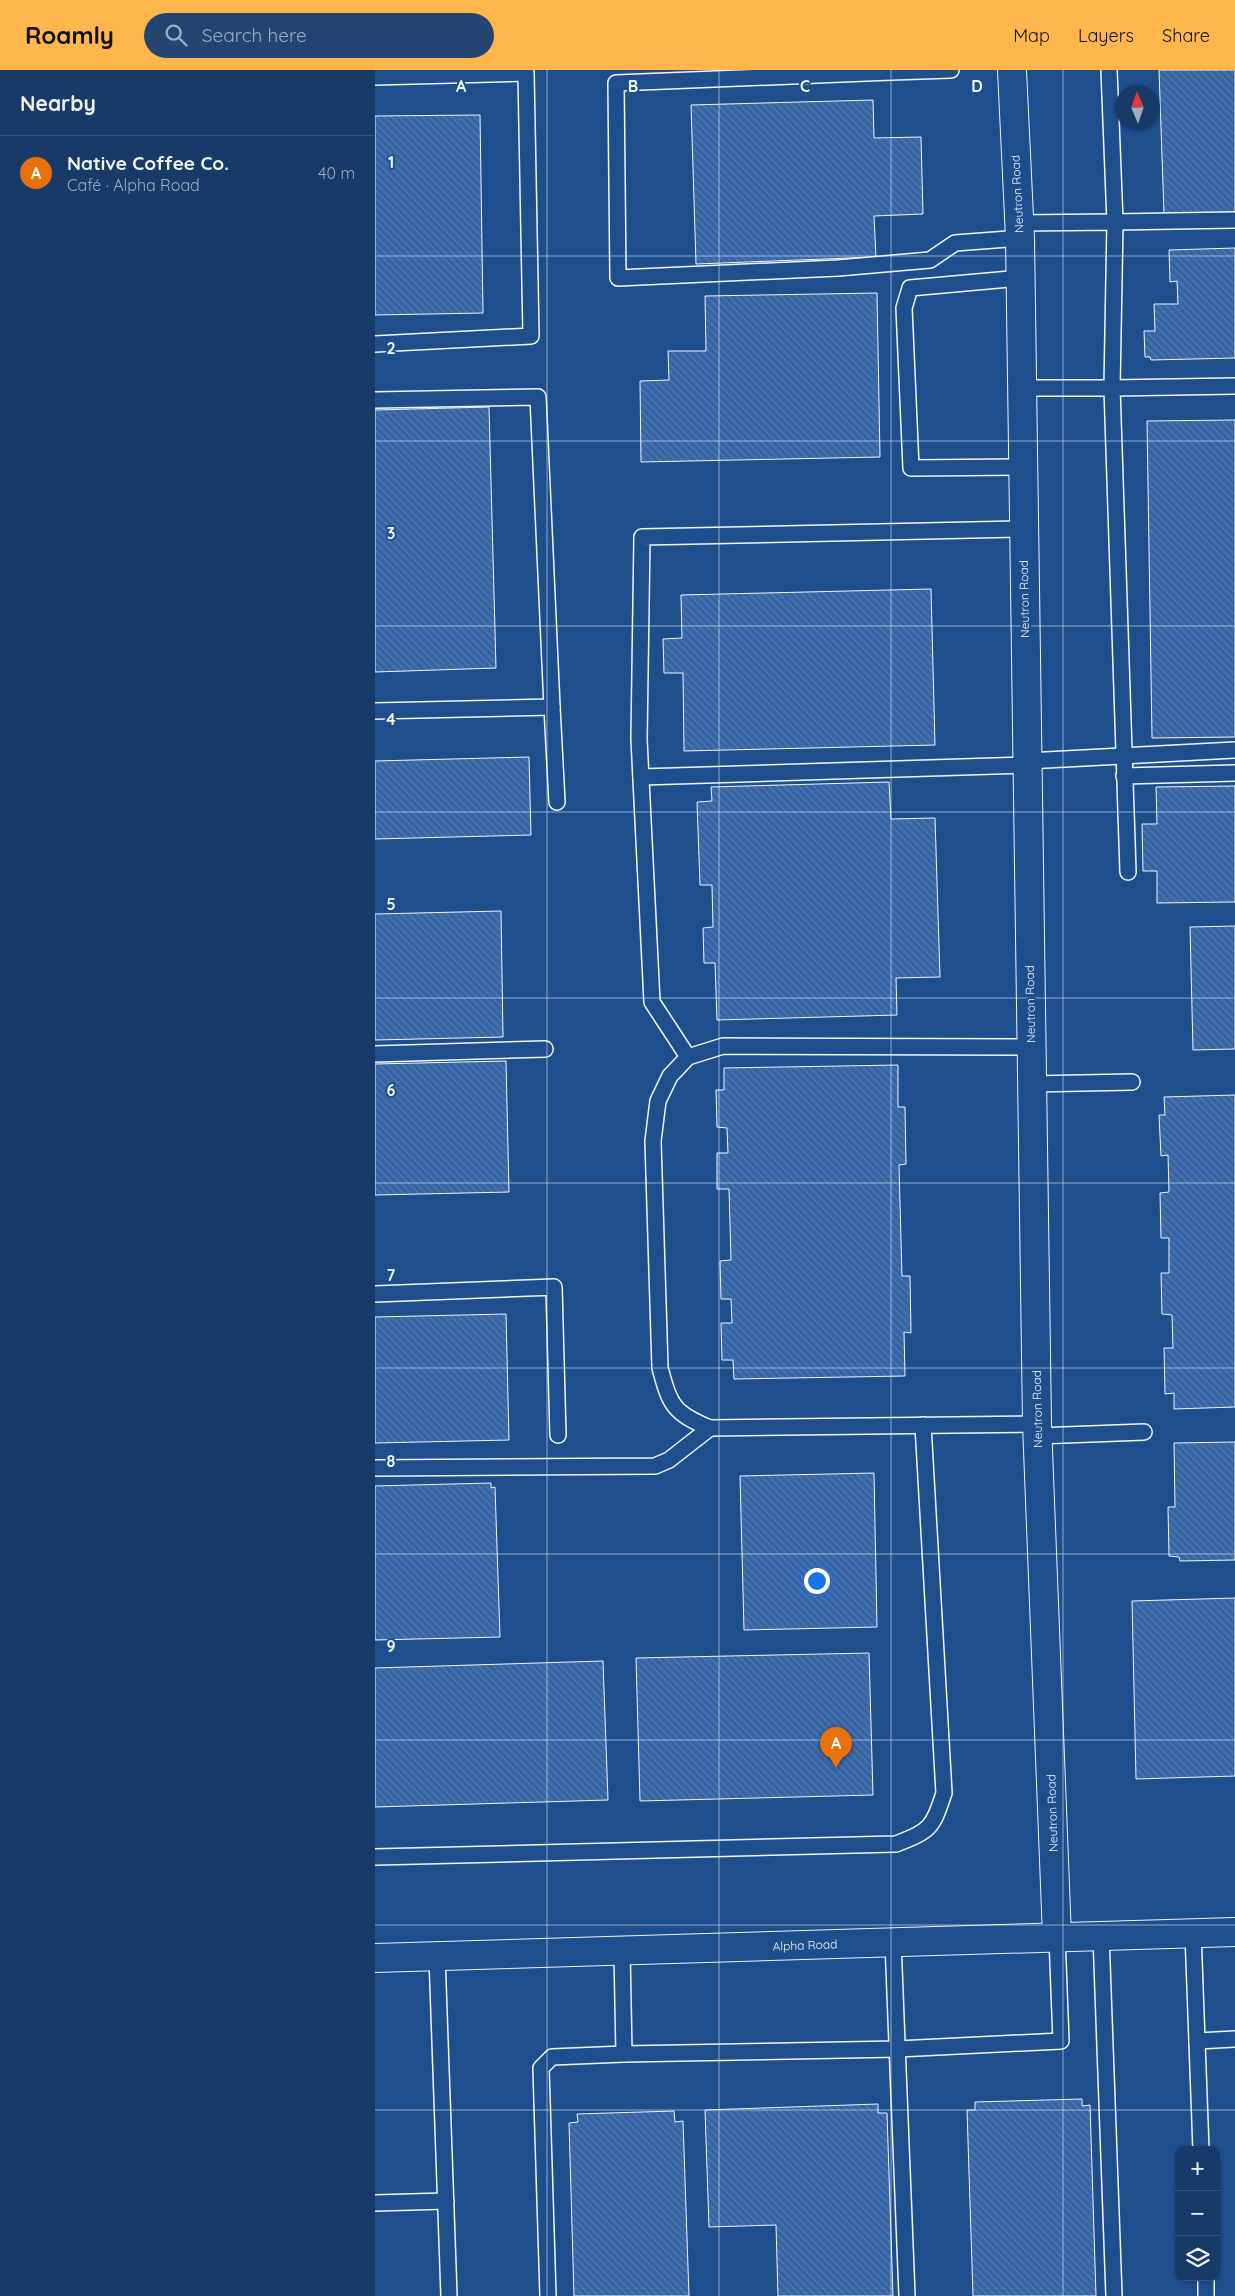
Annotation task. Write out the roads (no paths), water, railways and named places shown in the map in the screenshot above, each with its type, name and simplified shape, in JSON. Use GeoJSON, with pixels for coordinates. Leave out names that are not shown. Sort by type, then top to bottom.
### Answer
{"type":"FeatureCollection","features":[{"type":"Feature","properties":{"kind":"street","name":"Neutron Road"},"geometry":{"type":"LineString","coordinates":[[1012,70],[1020,278],[1037,1430],[1057,1937]]}},
{"type":"Feature","properties":{"kind":"street","name":"Alpha Road"},"geometry":{"type":"LineString","coordinates":[[375,1958],[1235,1932]]}},
{"type":"Feature","properties":{"kind":"lane"},"geometry":{"type":"LineString","coordinates":[[951,70],[615,83],[618,278],[838,268],[930,260],[955,243],[1019,231],[1115,222],[1235,220]]}},
{"type":"Feature","properties":{"kind":"lane"},"geometry":{"type":"LineString","coordinates":[[1109,70],[1115,222],[1112,388],[1128,872]]}},
{"type":"Feature","properties":{"kind":"lane"},"geometry":{"type":"LineString","coordinates":[[375,77],[526,73],[531,336],[375,344]]}},
{"type":"Feature","properties":{"kind":"lane"},"geometry":{"type":"LineString","coordinates":[[1020,278],[910,288],[904,308],[911,468],[1023,467]]}},
{"type":"Feature","properties":{"kind":"lane"},"geometry":{"type":"LineString","coordinates":[[1021,388],[1235,386]]}},
{"type":"Feature","properties":{"kind":"lane"},"geometry":{"type":"LineString","coordinates":[[375,400],[537,397],[557,802]]}},
{"type":"Feature","properties":{"kind":"lane"},"geometry":{"type":"LineString","coordinates":[[688,1057],[653,1002],[639,739],[642,537],[1023,529]]}},
{"type":"Feature","properties":{"kind":"lane"},"geometry":{"type":"LineString","coordinates":[[375,711],[552,706]]}},
{"type":"Feature","properties":{"kind":"lane"},"geometry":{"type":"LineString","coordinates":[[641,777],[1027,763],[1235,750]]}},
{"type":"Feature","properties":{"kind":"lane"},"geometry":{"type":"LineString","coordinates":[[1124,776],[1235,773]]}},
{"type":"Feature","properties":{"kind":"lane"},"geometry":{"type":"LineString","coordinates":[[1031,1047],[723,1046],[688,1057],[670,1076],[658,1101],[653,1141],[660,1368],[669,1401],[688,1419],[710,1428],[923,1425],[1144,1432]]}},
{"type":"Feature","properties":{"kind":"lane"},"geometry":{"type":"LineString","coordinates":[[375,1054],[545,1049]]}},
{"type":"Feature","properties":{"kind":"lane"},"geometry":{"type":"LineString","coordinates":[[1031,1084],[1132,1082]]}},
{"type":"Feature","properties":{"kind":"lane"},"geometry":{"type":"LineString","coordinates":[[375,1294],[554,1287],[559,1435]]}},
{"type":"Feature","properties":{"kind":"lane"},"geometry":{"type":"LineString","coordinates":[[375,1857],[896,1844],[924,1833],[935,1822],[944,1794],[923,1425]]}},
{"type":"Feature","properties":{"kind":"lane"},"geometry":{"type":"LineString","coordinates":[[375,1468],[655,1466],[669,1460],[710,1428]]}},
{"type":"Feature","properties":{"kind":"lane"},"geometry":{"type":"LineString","coordinates":[[1193,1933],[1201,2146]]}},
{"type":"Feature","properties":{"kind":"lane"},"geometry":{"type":"LineString","coordinates":[[1101,1936],[1113,2296]]}},
{"type":"Feature","properties":{"kind":"lane"},"geometry":{"type":"LineString","coordinates":[[548,2296],[541,2068],[552,2057],[898,2049],[1061,2041],[1057,1937]]}},
{"type":"Feature","properties":{"kind":"lane"},"geometry":{"type":"LineString","coordinates":[[893,1942],[907,2296]]}},
{"type":"Feature","properties":{"kind":"lane"},"geometry":{"type":"LineString","coordinates":[[622,1950],[624,2054]]}},
{"type":"Feature","properties":{"kind":"lane"},"geometry":{"type":"LineString","coordinates":[[437,1956],[449,2296]]}},
{"type":"Feature","properties":{"kind":"lane"},"geometry":{"type":"LineString","coordinates":[[1197,2041],[1235,2040]]}},
{"type":"Feature","properties":{"kind":"lane"},"geometry":{"type":"LineString","coordinates":[[375,2203],[445,2201]]}},
{"type":"Feature","properties":{"kind":"lane"},"geometry":{"type":"LineString","coordinates":[[1205,2281],[1206,2296]]}},
{"type":"Feature","properties":{"kind":"place","name":"Native Coffee Co."},"geometry":{"type":"Point","coordinates":[836,1768]}}]}
